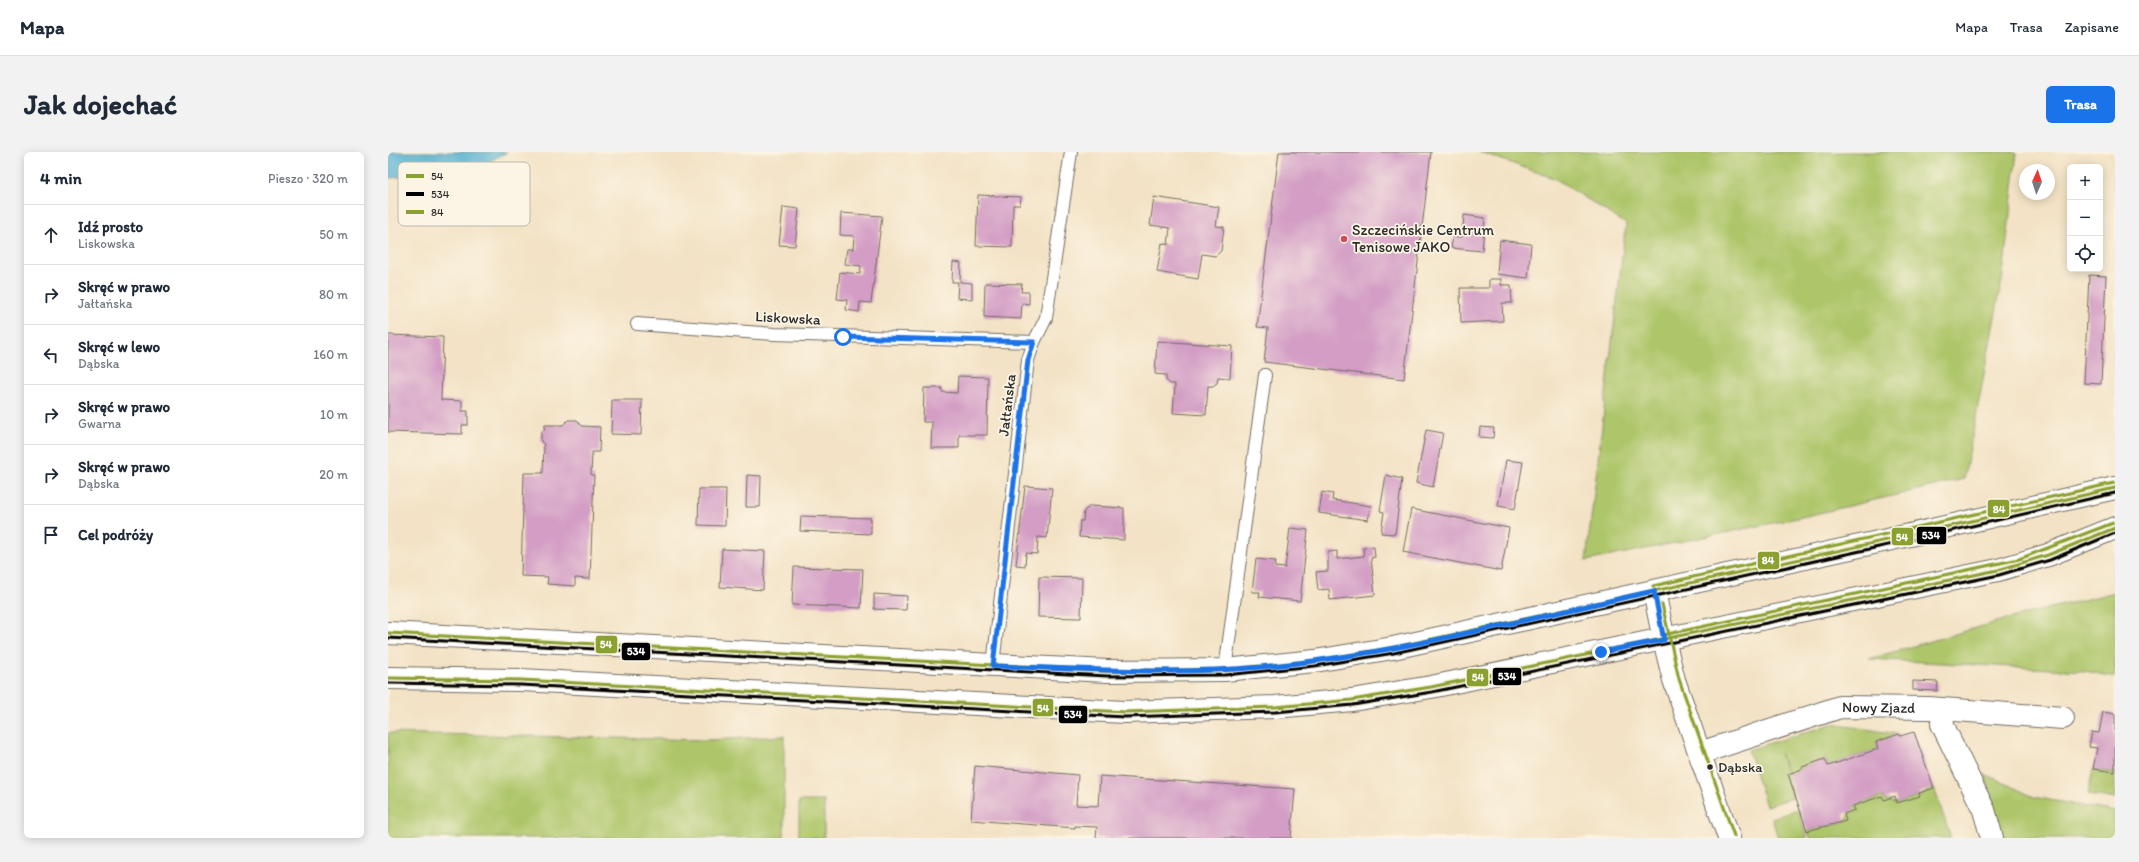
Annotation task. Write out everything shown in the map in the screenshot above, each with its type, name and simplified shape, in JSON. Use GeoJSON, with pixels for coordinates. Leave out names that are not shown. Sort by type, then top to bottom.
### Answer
{"type":"FeatureCollection","features":[{"type":"Feature","properties":{"kind":"street"},"geometry":{"type":"LineString","coordinates":[[388,632],[993,666],[1121,671],[1225,670],[1315,661],[1393,648],[1919,533],[2115,488]]}},
{"type":"Feature","properties":{"kind":"street"},"geometry":{"type":"LineString","coordinates":[[388,678],[521,680],[1035,709],[1125,712],[1187,712],[1276,708],[1352,700],[1431,687],[1664,640],[2020,564],[2115,528]]}},
{"type":"Feature","properties":{"kind":"street"},"geometry":{"type":"LineString","coordinates":[[1654,591],[1674,680],[1729,838]]}},
{"type":"Feature","properties":{"kind":"street","name":"Nowy Zjazd"},"geometry":{"type":"LineString","coordinates":[[1700,753],[1840,707],[1890,706],[2063,718]]}},
{"type":"Feature","properties":{"kind":"street"},"geometry":{"type":"LineString","coordinates":[[1943,709],[1942,724],[1984,810],[1992,838]]}},
{"type":"Feature","properties":{"kind":"lane","name":"Jałtańska"},"geometry":{"type":"LineString","coordinates":[[993,666],[1028,360],[1034,342],[1046,318],[1072,152]]}},
{"type":"Feature","properties":{"kind":"lane","name":"Liskowska"},"geometry":{"type":"LineString","coordinates":[[637,324],[782,334],[1034,342]]}},
{"type":"Feature","properties":{"kind":"lane"},"geometry":{"type":"LineString","coordinates":[[1225,670],[1265,375]]}},
{"type":"Feature","properties":{"kind":"green space"},"geometry":{"type":"Polygon","coordinates":[[[1480,152],[2017,152],[2003,275],[1964,479],[1802,517],[1586,561],[1626,224],[1556,179],[1480,152]]]}},
{"type":"Feature","properties":{"kind":"green space"},"geometry":{"type":"Polygon","coordinates":[[[2115,592],[2115,677],[2085,671],[1869,659],[2007,619],[2115,592]]]}},
{"type":"Feature","properties":{"kind":"green space"},"geometry":{"type":"Polygon","coordinates":[[[1832,724],[1899,734],[1876,742],[1878,749],[1828,766],[1825,759],[1802,767],[1802,769],[1788,774],[1780,753],[1793,798],[1766,806],[1748,750],[1832,724]]]}},
{"type":"Feature","properties":{"kind":"green space"},"geometry":{"type":"Polygon","coordinates":[[[388,733],[707,740],[784,736],[784,838],[388,838],[388,733]]]}},
{"type":"Feature","properties":{"kind":"green space"},"geometry":{"type":"Polygon","coordinates":[[[2093,769],[2115,773],[2115,799],[2088,794],[2093,769]]]}},
{"type":"Feature","properties":{"kind":"green space"},"geometry":{"type":"Polygon","coordinates":[[[1985,774],[2034,797],[2115,812],[2115,838],[2001,838],[1985,774]]]}},
{"type":"Feature","properties":{"kind":"green space"},"geometry":{"type":"Polygon","coordinates":[[[1934,788],[1951,838],[1810,838],[1807,831],[1846,821],[1853,806],[1882,796],[1884,800],[1897,803],[1920,796],[1934,788]]]}},
{"type":"Feature","properties":{"kind":"green space"},"geometry":{"type":"Polygon","coordinates":[[[799,801],[824,801],[824,838],[799,838],[799,801]]]}},
{"type":"Feature","properties":{"kind":"green space"},"geometry":{"type":"Polygon","coordinates":[[[1798,809],[1807,838],[1778,838],[1772,818],[1798,809]]]}},
{"type":"Feature","properties":{"kind":"water"},"geometry":{"type":"Polygon","coordinates":[[[388,152],[507,152],[488,162],[398,162],[398,177],[388,178],[388,152]]]}},
{"type":"Feature","properties":{"kind":"building","name":"Szczecińskie Centrum Tenisowe JAKO"},"geometry":{"type":"Polygon","coordinates":[[[1279,152],[1431,152],[1404,379],[1264,362],[1268,328],[1257,327],[1279,152]]]}},
{"type":"Feature","properties":{"kind":"building"},"geometry":{"type":"Polygon","coordinates":[[[978,195],[1021,197],[1020,205],[1013,205],[1012,247],[976,246],[978,195]]]}},
{"type":"Feature","properties":{"kind":"building"},"geometry":{"type":"Polygon","coordinates":[[[1154,197],[1219,207],[1216,226],[1224,227],[1221,251],[1215,256],[1202,254],[1198,279],[1157,272],[1162,243],[1168,245],[1170,228],[1150,225],[1154,197]]]}},
{"type":"Feature","properties":{"kind":"building"},"geometry":{"type":"Polygon","coordinates":[[[783,207],[799,209],[795,246],[779,245],[783,207]]]}},
{"type":"Feature","properties":{"kind":"building"},"geometry":{"type":"Polygon","coordinates":[[[841,213],[882,216],[871,303],[860,302],[859,312],[846,310],[847,300],[837,299],[840,272],[860,274],[861,266],[845,264],[847,249],[853,249],[854,236],[840,235],[841,213]]]}},
{"type":"Feature","properties":{"kind":"building"},"geometry":{"type":"Polygon","coordinates":[[[1464,215],[1485,218],[1482,251],[1451,248],[1453,237],[1462,237],[1464,215]]]}},
{"type":"Feature","properties":{"kind":"building"},"geometry":{"type":"Polygon","coordinates":[[[1500,240],[1531,244],[1528,278],[1497,274],[1500,240]]]}},
{"type":"Feature","properties":{"kind":"building"},"geometry":{"type":"Polygon","coordinates":[[[953,262],[961,263],[960,282],[972,283],[972,299],[957,298],[958,282],[952,282],[953,262]]]}},
{"type":"Feature","properties":{"kind":"building"},"geometry":{"type":"Polygon","coordinates":[[[2089,275],[2106,276],[2101,384],[2084,383],[2089,275]]]}},
{"type":"Feature","properties":{"kind":"building"},"geometry":{"type":"Polygon","coordinates":[[[1489,279],[1501,279],[1501,285],[1511,285],[1512,303],[1502,303],[1503,321],[1461,323],[1460,288],[1489,288],[1489,279]]]}},
{"type":"Feature","properties":{"kind":"building"},"geometry":{"type":"Polygon","coordinates":[[[985,283],[1022,284],[1021,292],[1029,292],[1029,304],[1022,303],[1021,319],[984,317],[985,283]]]}},
{"type":"Feature","properties":{"kind":"building"},"geometry":{"type":"Polygon","coordinates":[[[388,335],[443,337],[441,400],[462,401],[462,411],[468,411],[468,425],[462,425],[462,434],[388,432],[388,335]]]}},
{"type":"Feature","properties":{"kind":"building"},"geometry":{"type":"Polygon","coordinates":[[[1157,341],[1232,346],[1230,378],[1218,377],[1217,383],[1213,386],[1208,386],[1206,415],[1173,413],[1175,384],[1170,384],[1166,380],[1166,375],[1155,374],[1157,341]]]}},
{"type":"Feature","properties":{"kind":"building"},"geometry":{"type":"Polygon","coordinates":[[[958,376],[988,377],[987,435],[959,435],[959,448],[931,448],[932,422],[923,422],[924,388],[942,388],[942,392],[957,393],[958,376]]]}},
{"type":"Feature","properties":{"kind":"building"},"geometry":{"type":"Polygon","coordinates":[[[612,400],[642,400],[641,435],[611,434],[612,400]]]}},
{"type":"Feature","properties":{"kind":"building"},"geometry":{"type":"Polygon","coordinates":[[[568,420],[577,420],[582,426],[600,427],[599,452],[592,452],[591,475],[594,475],[590,579],[575,578],[575,586],[547,584],[548,577],[521,576],[524,473],[543,473],[544,445],[541,441],[541,432],[544,430],[545,425],[563,425],[568,420]]]}},
{"type":"Feature","properties":{"kind":"building"},"geometry":{"type":"Polygon","coordinates":[[[1480,427],[1494,428],[1493,438],[1479,437],[1480,427]]]}},
{"type":"Feature","properties":{"kind":"building"},"geometry":{"type":"Polygon","coordinates":[[[1426,430],[1443,433],[1433,487],[1416,483],[1426,430]]]}},
{"type":"Feature","properties":{"kind":"building"},"geometry":{"type":"Polygon","coordinates":[[[1506,460],[1523,462],[1515,509],[1498,506],[1506,460]]]}},
{"type":"Feature","properties":{"kind":"building"},"geometry":{"type":"Polygon","coordinates":[[[747,475],[761,476],[760,507],[746,507],[747,475]]]}},
{"type":"Feature","properties":{"kind":"building"},"geometry":{"type":"Polygon","coordinates":[[[1386,475],[1402,479],[1395,534],[1381,533],[1384,512],[1380,511],[1386,475]]]}},
{"type":"Feature","properties":{"kind":"building"},"geometry":{"type":"Polygon","coordinates":[[[1025,486],[1052,488],[1047,538],[1038,537],[1037,554],[1026,553],[1025,566],[1016,565],[1025,486]]]}},
{"type":"Feature","properties":{"kind":"building"},"geometry":{"type":"Polygon","coordinates":[[[699,489],[726,489],[725,526],[698,525],[699,489]]]}},
{"type":"Feature","properties":{"kind":"building"},"geometry":{"type":"Polygon","coordinates":[[[1322,492],[1333,494],[1332,500],[1371,506],[1368,520],[1319,513],[1322,492]]]}},
{"type":"Feature","properties":{"kind":"building"},"geometry":{"type":"Polygon","coordinates":[[[1090,506],[1124,508],[1124,540],[1079,537],[1080,521],[1083,521],[1084,511],[1090,506]]]}},
{"type":"Feature","properties":{"kind":"building"},"geometry":{"type":"Polygon","coordinates":[[[1411,509],[1509,528],[1501,571],[1403,552],[1411,509]]]}},
{"type":"Feature","properties":{"kind":"building"},"geometry":{"type":"Polygon","coordinates":[[[801,516],[871,518],[871,534],[800,531],[801,516]]]}},
{"type":"Feature","properties":{"kind":"building"},"geometry":{"type":"Polygon","coordinates":[[[1290,528],[1308,530],[1300,601],[1259,597],[1260,592],[1252,592],[1256,559],[1276,561],[1275,567],[1285,568],[1290,528]]]}},
{"type":"Feature","properties":{"kind":"building"},"geometry":{"type":"Polygon","coordinates":[[[1374,547],[1375,557],[1371,558],[1375,595],[1330,600],[1329,589],[1318,590],[1316,572],[1328,571],[1328,552],[1337,551],[1337,559],[1364,556],[1363,548],[1374,547]]]}},
{"type":"Feature","properties":{"kind":"building"},"geometry":{"type":"Polygon","coordinates":[[[722,549],[765,551],[763,590],[720,587],[722,549]]]}},
{"type":"Feature","properties":{"kind":"building"},"geometry":{"type":"Polygon","coordinates":[[[794,567],[863,569],[861,608],[792,605],[794,567]]]}},
{"type":"Feature","properties":{"kind":"building"},"geometry":{"type":"Polygon","coordinates":[[[1039,577],[1082,578],[1081,618],[1038,617],[1039,577]]]}},
{"type":"Feature","properties":{"kind":"building"},"geometry":{"type":"Polygon","coordinates":[[[874,594],[907,596],[906,610],[874,609],[874,594]]]}},
{"type":"Feature","properties":{"kind":"building"},"geometry":{"type":"Polygon","coordinates":[[[1913,681],[1938,682],[1937,691],[1913,690],[1913,681]]]}},
{"type":"Feature","properties":{"kind":"building"},"geometry":{"type":"Polygon","coordinates":[[[2103,712],[2115,714],[2115,772],[2093,769],[2097,748],[2089,747],[2092,732],[2099,733],[2103,712]]]}},
{"type":"Feature","properties":{"kind":"building"},"geometry":{"type":"Polygon","coordinates":[[[1914,732],[1934,788],[1919,793],[1920,796],[1897,803],[1895,796],[1884,800],[1882,796],[1853,806],[1855,810],[1844,814],[1846,821],[1807,831],[1788,774],[1802,769],[1802,767],[1825,759],[1828,766],[1878,749],[1876,742],[1899,734],[1900,736],[1914,732]]]}},
{"type":"Feature","properties":{"kind":"building"},"geometry":{"type":"Polygon","coordinates":[[[975,766],[1078,775],[1076,805],[1098,806],[1100,776],[1295,789],[1291,838],[1096,838],[1097,827],[1075,826],[1075,828],[971,820],[975,766]]]}},
{"type":"Feature","properties":{"kind":"transit line","name":"84"},"geometry":{"type":"LineString","coordinates":[[1653,586],[2114,483]]}},
{"type":"Feature","properties":{"kind":"transit line","name":"54"},"geometry":{"type":"LineString","coordinates":[[388,633],[1107,671],[1225,670],[1315,661],[1393,648],[1919,533],[2115,488]]}},
{"type":"Feature","properties":{"kind":"transit line","name":"534"},"geometry":{"type":"LineString","coordinates":[[388,638],[1107,676],[1225,675],[1315,666],[1394,653],[1920,538],[2115,493]]}},
{"type":"Feature","properties":{"kind":"transit line","name":"84"},"geometry":{"type":"LineString","coordinates":[[1663,635],[2019,559],[2113,523]]}},
{"type":"Feature","properties":{"kind":"transit line","name":"54"},"geometry":{"type":"LineString","coordinates":[[388,678],[521,680],[1125,712],[1275,707],[1352,700],[1431,687],[1998,570],[2048,555],[2115,528]]}},
{"type":"Feature","properties":{"kind":"transit line","name":"534"},"geometry":{"type":"LineString","coordinates":[[388,683],[521,685],[1125,717],[1275,712],[1353,705],[1432,692],[1999,575],[2050,560],[2115,533]]}},
{"type":"Feature","properties":{"kind":"transit line","name":"84"},"geometry":{"type":"LineString","coordinates":[[1662,604],[1679,679],[1734,836]]}},
{"type":"Feature","properties":{"kind":"place","name":"Szczecińskie Centrum Tenisowe JAKO"},"geometry":{"type":"Point","coordinates":[1344,239]}},
{"type":"Feature","properties":{"kind":"place","name":"Dąbska"},"geometry":{"type":"Point","coordinates":[1710,767]}},
{"type":"Feature","properties":{"kind":"route"},"geometry":{"type":"LineString","coordinates":[[843,337],[1034,342],[1028,360],[993,666],[1149,671],[1225,670],[1264,667],[1315,661],[1393,648],[1654,591],[1664,640],[1601,652]]}}]}
